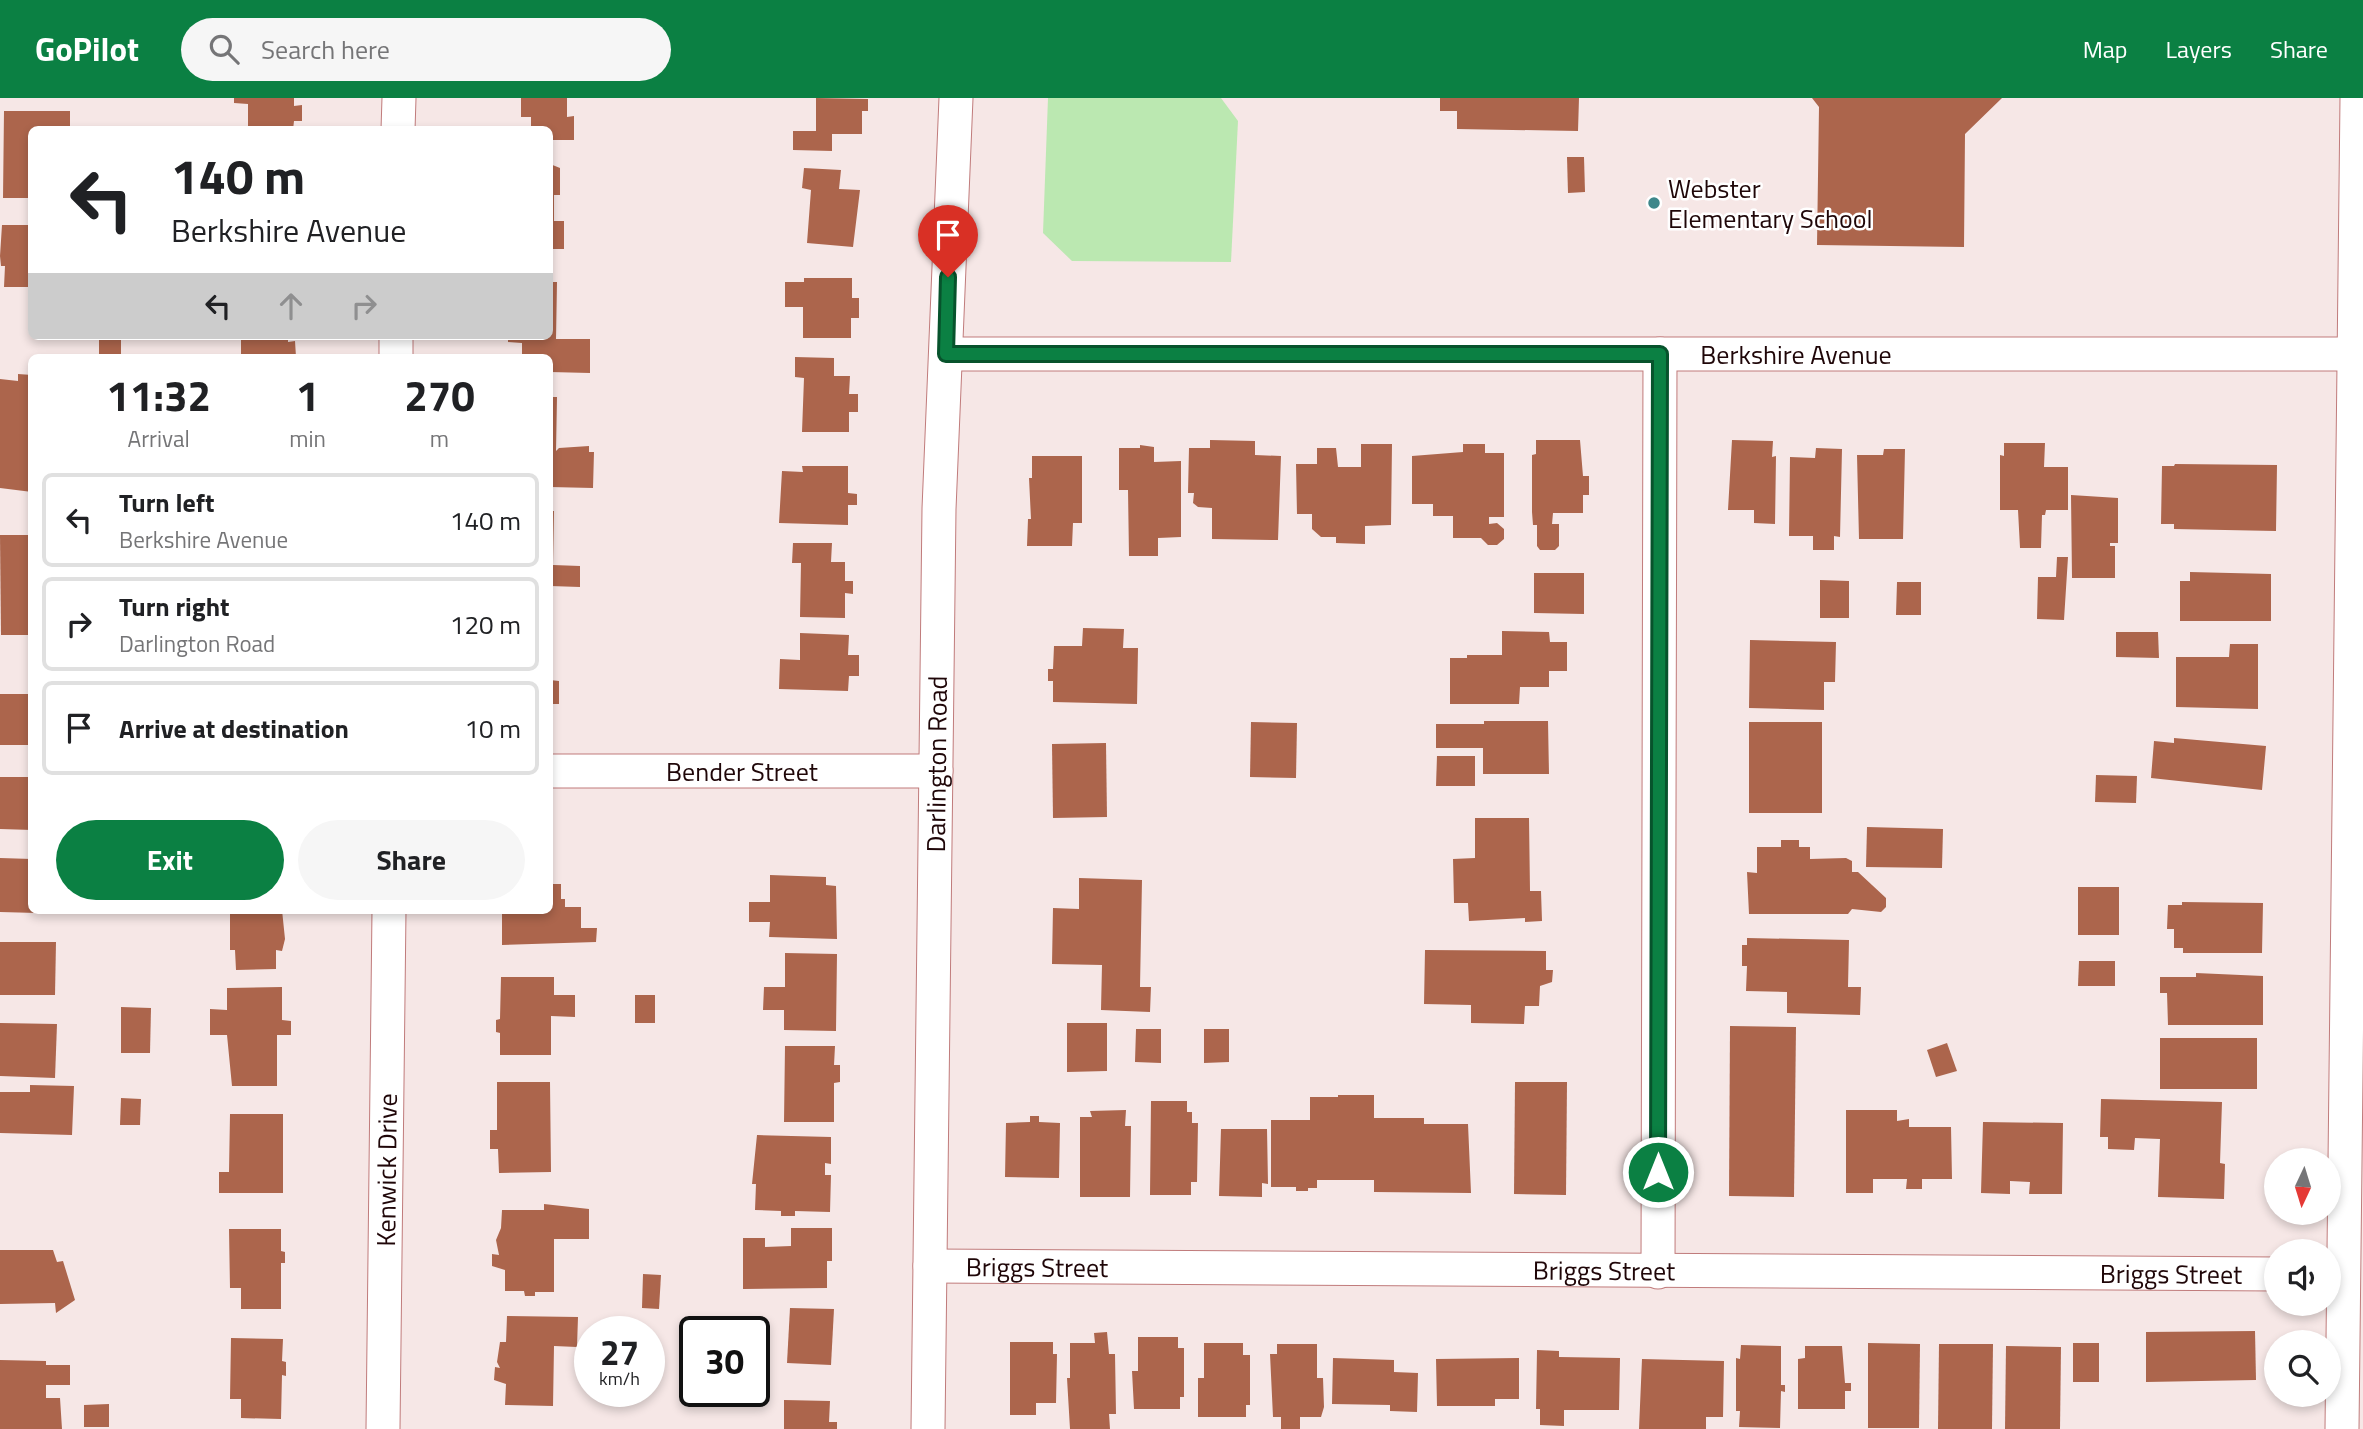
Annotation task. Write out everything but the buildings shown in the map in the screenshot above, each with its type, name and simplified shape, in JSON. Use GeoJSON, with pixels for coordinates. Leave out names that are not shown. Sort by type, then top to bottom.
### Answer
{"type":"FeatureCollection","features":[{"type":"Feature","properties":{"kind":"street"},"geometry":{"type":"LineString","coordinates":[[398,126],[399,98]]}},
{"type":"Feature","properties":{"kind":"street","name":"Darlington Road"},"geometry":{"type":"LineString","coordinates":[[928,1429],[939,509],[956,98]]}},
{"type":"Feature","properties":{"kind":"street"},"geometry":{"type":"LineString","coordinates":[[2339,1239],[2355,1002],[2358,433],[2354,354],[2357,98]]}},
{"type":"Feature","properties":{"kind":"street","name":"Berkshire Avenue"},"geometry":{"type":"LineString","coordinates":[[946,354],[2354,354]]}},
{"type":"Feature","properties":{"kind":"street"},"geometry":{"type":"LineString","coordinates":[[1658,1272],[1660,354]]}},
{"type":"Feature","properties":{"kind":"street","name":"Bender Street"},"geometry":{"type":"LineString","coordinates":[[553,771],[936,771]]}},
{"type":"Feature","properties":{"kind":"street","name":"Kenwick Drive"},"geometry":{"type":"LineString","coordinates":[[383,1429],[389,914]]}},
{"type":"Feature","properties":{"kind":"street","name":"Briggs Street"},"geometry":{"type":"LineString","coordinates":[[930,1266],[2264,1274]]}},
{"type":"Feature","properties":{"kind":"street"},"geometry":{"type":"LineString","coordinates":[[2338,1316],[2342,1429]]}},
{"type":"Feature","properties":{"kind":"green space"},"geometry":{"type":"Polygon","coordinates":[[[1048,98],[1221,98],[1238,121],[1231,262],[1072,261],[1043,233],[1048,98]]]}},
{"type":"Feature","properties":{"kind":"place","name":"Webster Elementary School"},"geometry":{"type":"Point","coordinates":[1654,203]}},
{"type":"Feature","properties":{"kind":"route"},"geometry":{"type":"LineString","coordinates":[[948,277],[946,354],[1660,354],[1658,1172]]}}]}
